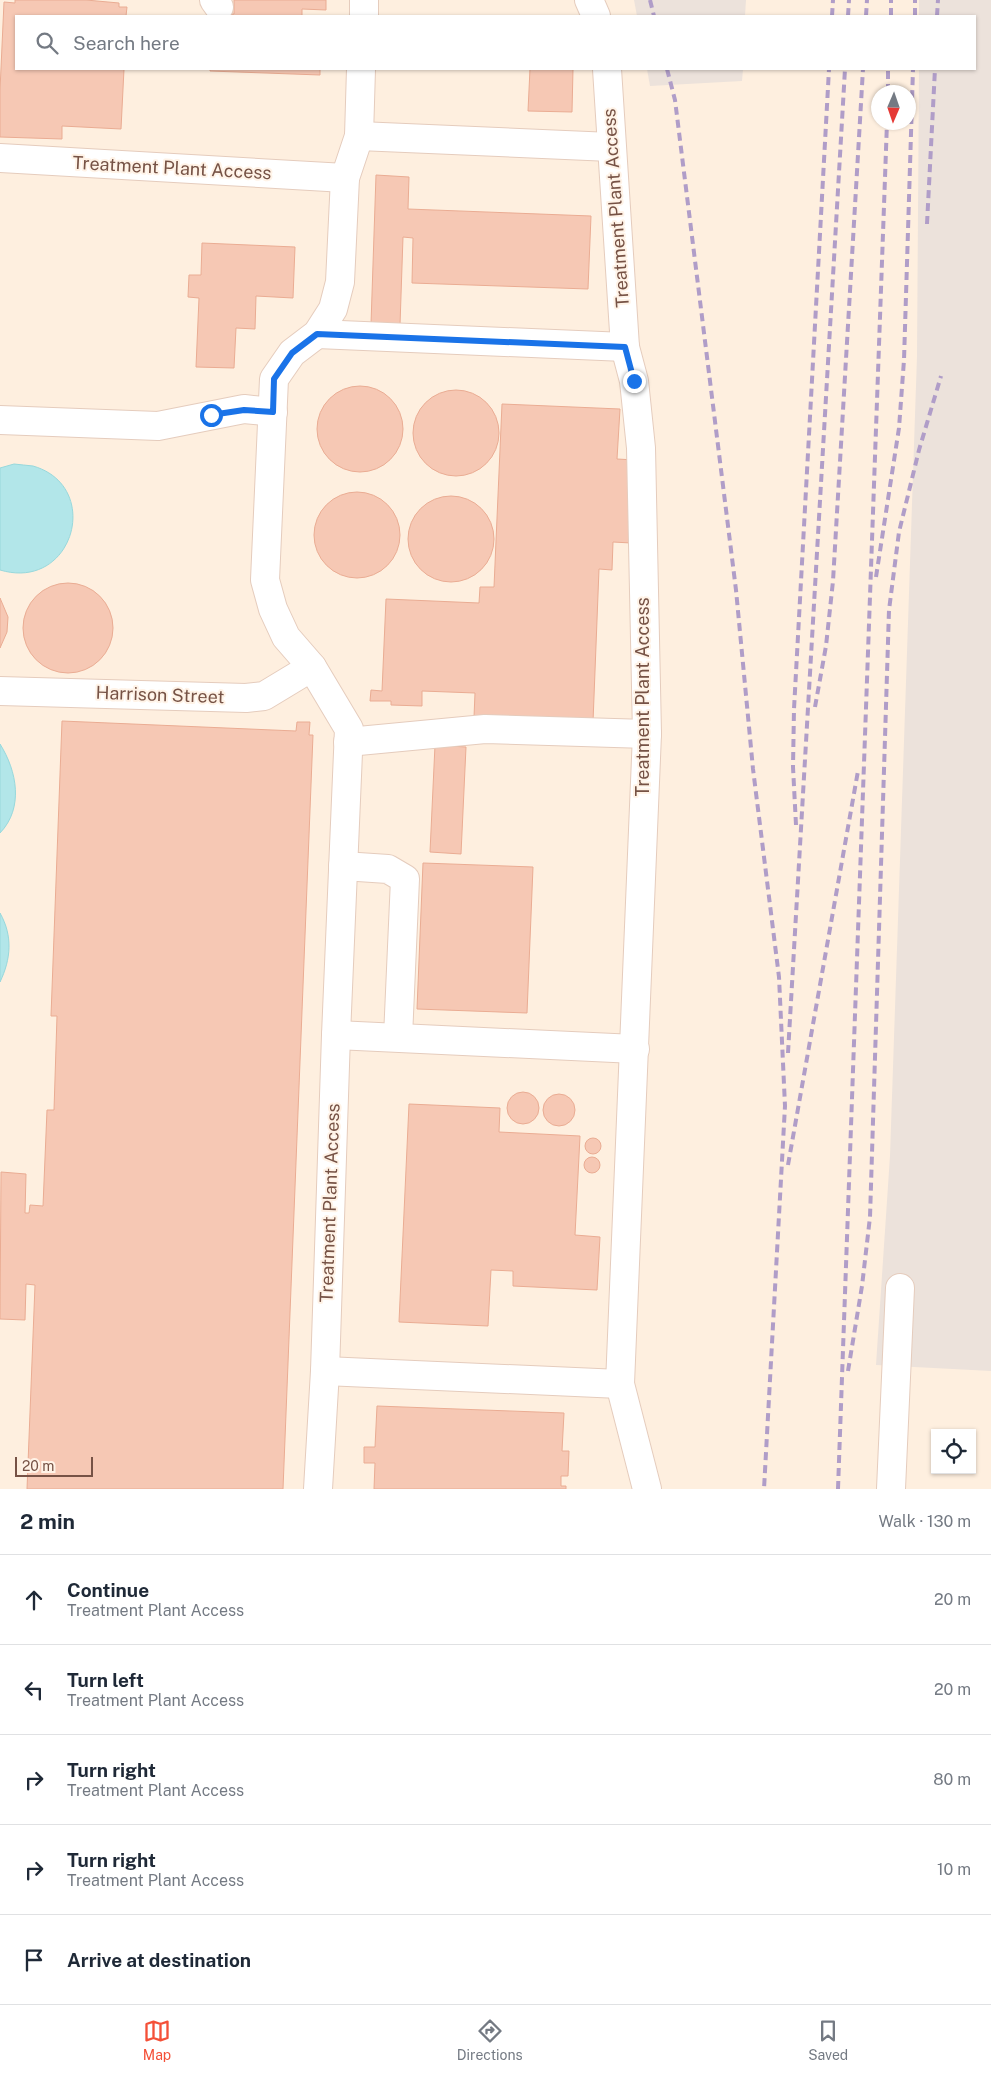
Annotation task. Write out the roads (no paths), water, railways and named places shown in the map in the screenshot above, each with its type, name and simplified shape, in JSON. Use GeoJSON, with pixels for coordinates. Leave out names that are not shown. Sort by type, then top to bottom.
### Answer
{"type":"FeatureCollection","features":[{"type":"Feature","properties":{"kind":"lane"},"geometry":{"type":"LineString","coordinates":[[364,0],[364,15]]}},
{"type":"Feature","properties":{"kind":"lane"},"geometry":{"type":"LineString","coordinates":[[589,0],[596,15]]}},
{"type":"Feature","properties":{"kind":"lane","name":"Treatment Plant Access"},"geometry":{"type":"LineString","coordinates":[[318,1489],[325,1371],[336,1035],[349,729],[312,667],[286,638],[273,609],[266,580],[274,379],[292,353],[317,334],[334,309],[340,282],[345,178],[359,136],[362,70]]}},
{"type":"Feature","properties":{"kind":"lane","name":"Treatment Plant Access"},"geometry":{"type":"LineString","coordinates":[[606,70],[625,347],[634,381],[640,448],[647,734],[620,1384],[647,1489]]}},
{"type":"Feature","properties":{"kind":"lane"},"geometry":{"type":"LineString","coordinates":[[359,136],[611,147]]}},
{"type":"Feature","properties":{"kind":"lane","name":"Treatment Plant Access"},"geometry":{"type":"LineString","coordinates":[[0,158],[345,178]]}},
{"type":"Feature","properties":{"kind":"lane"},"geometry":{"type":"LineString","coordinates":[[317,334],[625,347]]}},
{"type":"Feature","properties":{"kind":"lane"},"geometry":{"type":"LineString","coordinates":[[0,420],[158,426],[244,410],[273,412]]}},
{"type":"Feature","properties":{"kind":"lane","name":"Harrison Street"},"geometry":{"type":"LineString","coordinates":[[0,691],[246,698],[264,696],[312,667]]}},
{"type":"Feature","properties":{"kind":"lane"},"geometry":{"type":"LineString","coordinates":[[348,742],[485,729],[647,734]]}},
{"type":"Feature","properties":{"kind":"lane"},"geometry":{"type":"LineString","coordinates":[[343,866],[388,869],[405,879],[398,1037]]}},
{"type":"Feature","properties":{"kind":"lane"},"geometry":{"type":"LineString","coordinates":[[336,1035],[635,1049]]}},
{"type":"Feature","properties":{"kind":"lane"},"geometry":{"type":"LineString","coordinates":[[891,1489],[900,1288]]}},
{"type":"Feature","properties":{"kind":"lane"},"geometry":{"type":"LineString","coordinates":[[325,1371],[620,1384]]}},
{"type":"Feature","properties":{"kind":"water"},"geometry":{"type":"Polygon","coordinates":[[[14,464],[33,466],[55,477],[68,494],[73,513],[70,534],[61,552],[46,566],[26,573],[0,570],[0,468],[14,464]]]}},
{"type":"Feature","properties":{"kind":"water"},"geometry":{"type":"Polygon","coordinates":[[[0,744],[11,766],[14,777],[15,801],[8,823],[0,833],[0,744]]]}},
{"type":"Feature","properties":{"kind":"water"},"geometry":{"type":"Polygon","coordinates":[[[0,913],[7,930],[9,948],[4,973],[0,982],[0,913]]]}},
{"type":"Feature","properties":{"kind":"railway"},"geometry":{"type":"LineString","coordinates":[[650,0],[654,15]]}},
{"type":"Feature","properties":{"kind":"railway"},"geometry":{"type":"LineString","coordinates":[[832,15],[833,0]]}},
{"type":"Feature","properties":{"kind":"railway"},"geometry":{"type":"LineString","coordinates":[[848,15],[849,0]]}},
{"type":"Feature","properties":{"kind":"railway"},"geometry":{"type":"LineString","coordinates":[[866,15],[867,0]]}},
{"type":"Feature","properties":{"kind":"railway"},"geometry":{"type":"LineString","coordinates":[[891,0],[891,15]]}},
{"type":"Feature","properties":{"kind":"railway"},"geometry":{"type":"LineString","coordinates":[[915,0],[915,15]]}},
{"type":"Feature","properties":{"kind":"railway"},"geometry":{"type":"LineString","coordinates":[[937,15],[938,0]]}},
{"type":"Feature","properties":{"kind":"railway"},"geometry":{"type":"LineString","coordinates":[[667,70],[675,100],[736,590],[753,769],[779,977],[785,1106],[764,1489]]}},
{"type":"Feature","properties":{"kind":"railway"},"geometry":{"type":"LineString","coordinates":[[796,825],[793,767],[794,709],[829,70]]}},
{"type":"Feature","properties":{"kind":"railway"},"geometry":{"type":"LineString","coordinates":[[788,1053],[845,70]]}},
{"type":"Feature","properties":{"kind":"railway"},"geometry":{"type":"LineString","coordinates":[[815,707],[826,646],[833,581],[863,70]]}},
{"type":"Feature","properties":{"kind":"railway"},"geometry":{"type":"LineString","coordinates":[[888,70],[888,85]]}},
{"type":"Feature","properties":{"kind":"railway"},"geometry":{"type":"LineString","coordinates":[[876,577],[899,428],[904,360],[913,70]]}},
{"type":"Feature","properties":{"kind":"railway"},"geometry":{"type":"LineString","coordinates":[[927,224],[935,70]]}},
{"type":"Feature","properties":{"kind":"railway"},"geometry":{"type":"LineString","coordinates":[[838,1489],[887,130]]}},
{"type":"Feature","properties":{"kind":"railway"},"geometry":{"type":"LineString","coordinates":[[848,1371],[862,1286],[870,1217],[889,610],[899,532],[919,450],[941,376]]}},
{"type":"Feature","properties":{"kind":"railway"},"geometry":{"type":"LineString","coordinates":[[788,1165],[858,771]]}}]}
